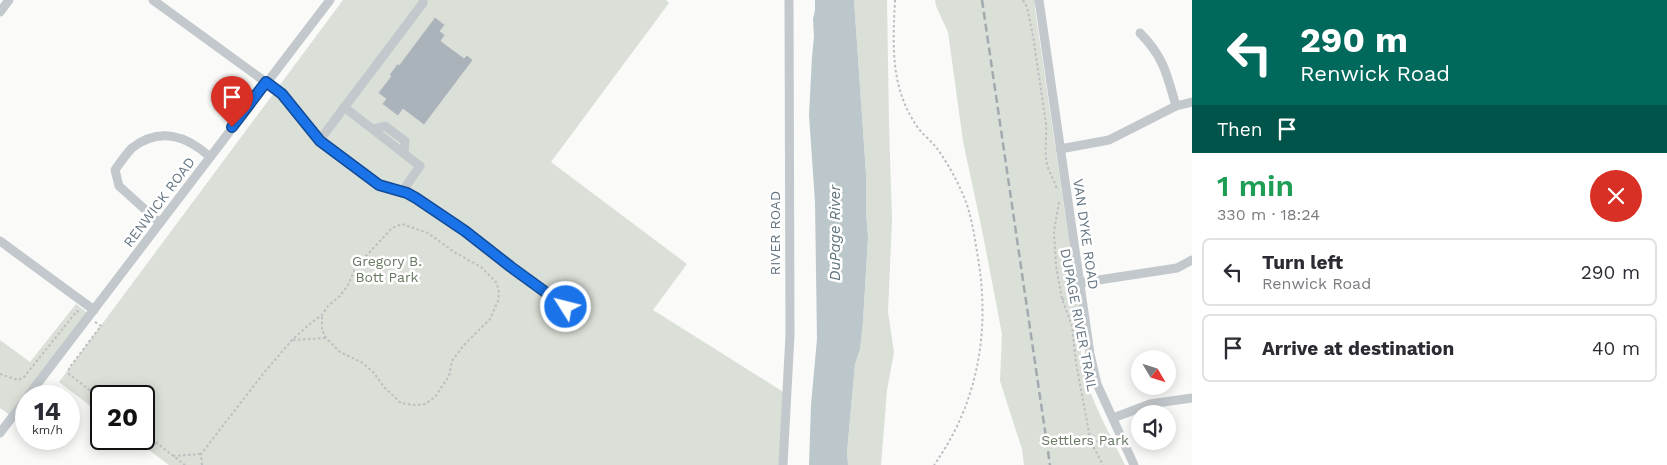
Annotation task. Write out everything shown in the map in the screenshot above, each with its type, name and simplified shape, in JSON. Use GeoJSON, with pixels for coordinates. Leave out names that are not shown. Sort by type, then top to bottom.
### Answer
{"type":"FeatureCollection","features":[{"type":"Feature","properties":{"kind":"street"},"geometry":{"type":"LineString","coordinates":[[0,12],[9,0]]}},
{"type":"Feature","properties":{"kind":"street"},"geometry":{"type":"LineString","coordinates":[[153,0],[282,94],[319,141],[379,185],[416,198],[465,231],[566,307]]}},
{"type":"Feature","properties":{"kind":"street","name":"RENWICK ROAD"},"geometry":{"type":"LineString","coordinates":[[37,385],[330,0]]}},
{"type":"Feature","properties":{"kind":"street"},"geometry":{"type":"LineString","coordinates":[[319,141],[423,3],[423,0]]}},
{"type":"Feature","properties":{"kind":"street","name":"RIVER ROAD"},"geometry":{"type":"LineString","coordinates":[[782,465],[790,335],[789,0]]}},
{"type":"Feature","properties":{"kind":"street","name":"VAN DYKE ROAD"},"geometry":{"type":"LineString","coordinates":[[1039,0],[1090,354],[1097,384],[1134,465]]}},
{"type":"Feature","properties":{"kind":"street"},"geometry":{"type":"LineString","coordinates":[[1140,33],[1154,47],[1164,64],[1176,106]]}},
{"type":"Feature","properties":{"kind":"street"},"geometry":{"type":"LineString","coordinates":[[1060,149],[1109,140],[1176,106],[1192,102]]}},
{"type":"Feature","properties":{"kind":"street"},"geometry":{"type":"LineString","coordinates":[[344,107],[374,129],[385,126],[405,141],[404,153],[420,166],[402,192]]}},
{"type":"Feature","properties":{"kind":"street"},"geometry":{"type":"LineString","coordinates":[[160,223],[120,186],[115,170],[131,149],[150,137],[168,135],[186,140],[200,148],[210,157]]}},
{"type":"Feature","properties":{"kind":"street"},"geometry":{"type":"LineString","coordinates":[[0,241],[94,310]]}},
{"type":"Feature","properties":{"kind":"street"},"geometry":{"type":"LineString","coordinates":[[1079,284],[1177,268],[1192,260]]}},
{"type":"Feature","properties":{"kind":"street"},"geometry":{"type":"LineString","coordinates":[[1113,418],[1150,404],[1192,398]]}},
{"type":"Feature","properties":{"kind":"street","name":"RENWICK ROAD"},"geometry":{"type":"LineString","coordinates":[[0,433],[15,414]]}},
{"type":"Feature","properties":{"kind":"path"},"geometry":{"type":"LineString","coordinates":[[895,0],[894,66],[898,86],[914,122],[936,148],[964,197],[974,233],[983,296],[981,346],[973,385],[946,449],[934,465]]}},
{"type":"Feature","properties":{"kind":"path"},"geometry":{"type":"LineString","coordinates":[[1023,0],[1027,7],[1035,45],[1046,124],[1046,154],[1057,192]]}},
{"type":"Feature","properties":{"kind":"path","name":"DUPAGE RIVER TRAIL"},"geometry":{"type":"LineString","coordinates":[[1058,198],[1059,206],[1054,231],[1056,266],[1062,299],[1072,326],[1076,363],[1092,444],[1103,465]]}},
{"type":"Feature","properties":{"kind":"path"},"geometry":{"type":"LineString","coordinates":[[202,465],[201,454],[263,374],[292,340],[322,315],[348,285],[356,266],[364,256],[392,228],[402,224],[428,233],[454,252],[481,267],[497,283],[499,293],[498,301],[490,320],[463,346],[452,361],[449,376],[435,398],[425,404],[414,406],[402,403],[384,387],[374,373],[363,363],[340,352],[326,338],[322,330],[322,315]]}},
{"type":"Feature","properties":{"kind":"path"},"geometry":{"type":"LineString","coordinates":[[1062,299],[1081,296]]}},
{"type":"Feature","properties":{"kind":"path"},"geometry":{"type":"LineString","coordinates":[[0,374],[20,380],[34,367],[77,311],[101,326],[70,368],[69,374],[90,390]]}},
{"type":"Feature","properties":{"kind":"path"},"geometry":{"type":"LineString","coordinates":[[292,340],[326,338]]}},
{"type":"Feature","properties":{"kind":"path"},"geometry":{"type":"LineString","coordinates":[[1092,444],[1118,431]]}},
{"type":"Feature","properties":{"kind":"path"},"geometry":{"type":"LineString","coordinates":[[155,442],[185,465]]}},
{"type":"Feature","properties":{"kind":"path"},"geometry":{"type":"LineString","coordinates":[[172,456],[201,454]]}},
{"type":"Feature","properties":{"kind":"green space","name":"Gregory B. Bott Park"},"geometry":{"type":"Polygon","coordinates":[[[343,0],[666,0],[669,3],[551,162],[687,264],[653,310],[785,393],[780,465],[169,465],[149,450],[155,450],[155,385],[90,385],[90,406],[80,398],[80,385],[63,385],[59,382],[343,0]]]}},
{"type":"Feature","properties":{"kind":"green space"},"geometry":{"type":"Polygon","coordinates":[[[854,0],[887,0],[892,219],[888,312],[894,352],[887,390],[881,465],[848,465],[847,452],[855,364],[860,349],[863,322],[868,237],[866,174],[854,0]]]}},
{"type":"Feature","properties":{"kind":"green space","name":"Settlers Park"},"geometry":{"type":"Polygon","coordinates":[[[935,0],[1035,0],[1078,302],[1083,367],[1093,399],[1125,465],[1024,465],[1022,449],[1000,381],[1002,334],[963,141],[948,32],[935,0]]]}},
{"type":"Feature","properties":{"kind":"green space"},"geometry":{"type":"Polygon","coordinates":[[[76,304],[90,315],[38,385],[15,385],[14,418],[0,408],[0,340],[30,362],[76,304]]]}},
{"type":"Feature","properties":{"kind":"water","name":"DuPage River"},"geometry":{"type":"Polygon","coordinates":[[[815,0],[854,0],[866,174],[868,237],[863,322],[860,349],[855,364],[847,452],[848,465],[809,465],[811,405],[817,339],[815,202],[809,115],[815,0]]]}},
{"type":"Feature","properties":{"kind":"building"},"geometry":{"type":"Polygon","coordinates":[[[435,17],[445,25],[440,31],[445,35],[441,41],[464,58],[467,55],[473,60],[424,125],[403,109],[398,116],[382,104],[386,99],[378,93],[398,63],[399,65],[435,17]]]}},
{"type":"Feature","properties":{"kind":"railway"},"geometry":{"type":"LineString","coordinates":[[982,0],[1050,465]]}},
{"type":"Feature","properties":{"kind":"route"},"geometry":{"type":"LineString","coordinates":[[232,127],[266,82],[282,94],[320,141],[379,185],[407,193],[465,231],[566,307]]}}]}
